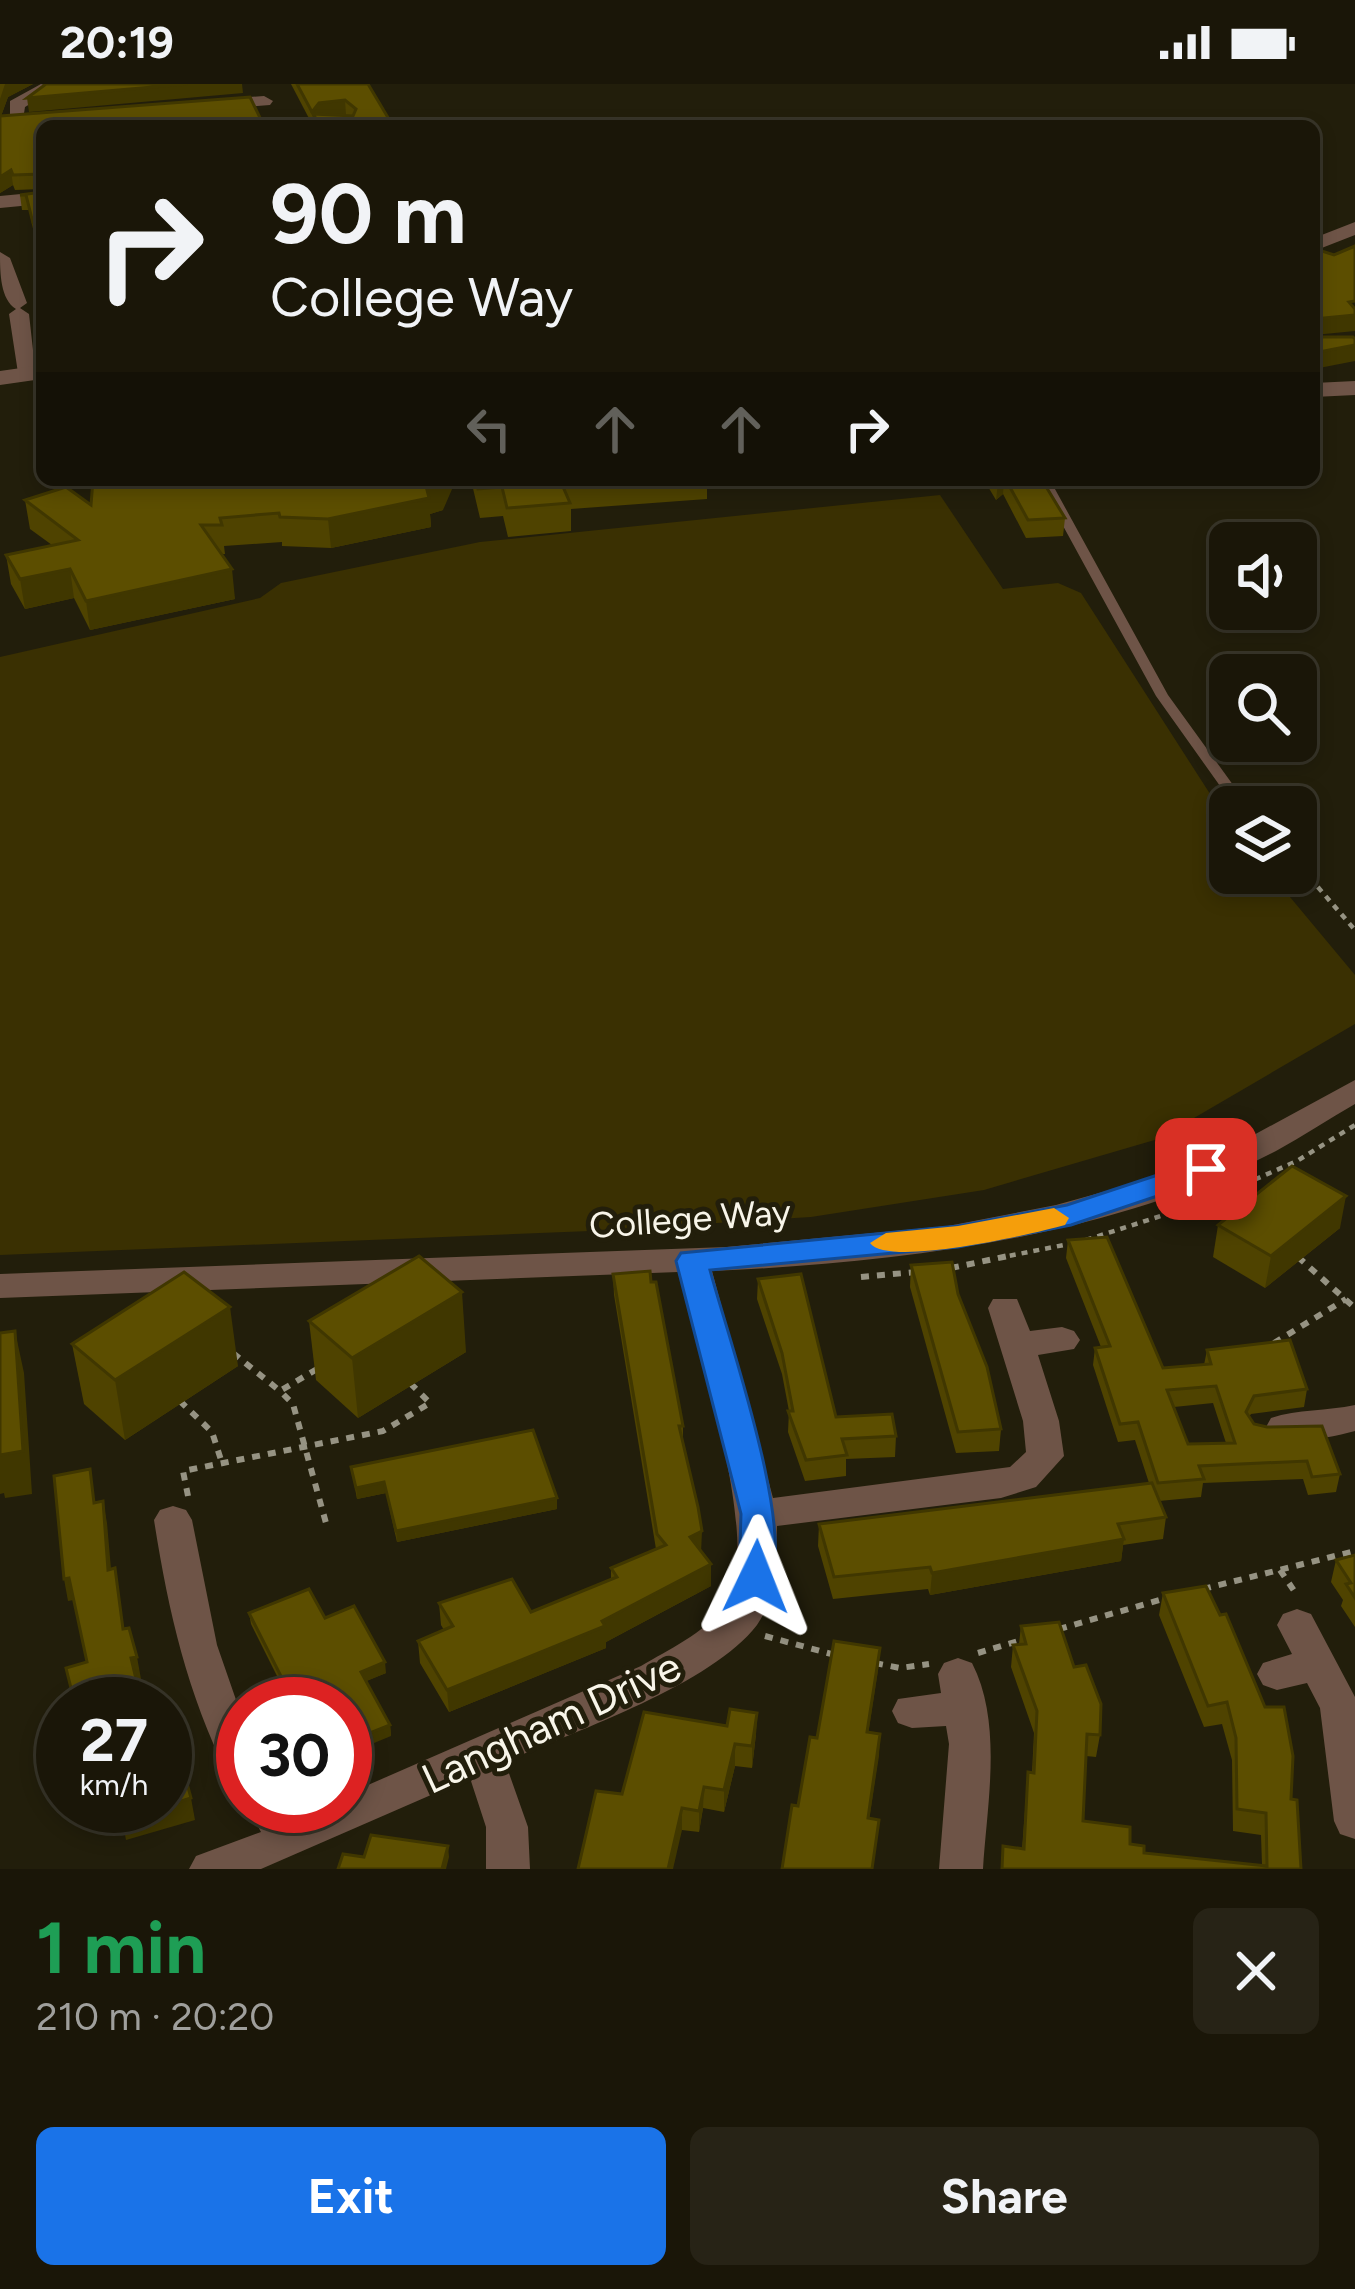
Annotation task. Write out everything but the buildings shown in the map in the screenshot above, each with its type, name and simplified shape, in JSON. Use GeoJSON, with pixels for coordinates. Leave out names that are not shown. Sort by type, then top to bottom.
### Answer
{"type":"FeatureCollection","features":[{"type":"Feature","properties":{"kind":"street"},"geometry":{"type":"LineString","coordinates":[[8,123],[16,105],[47,88]]}},
{"type":"Feature","properties":{"kind":"street"},"geometry":{"type":"LineString","coordinates":[[182,108],[266,99]]}},
{"type":"Feature","properties":{"kind":"street"},"geometry":{"type":"LineString","coordinates":[[0,202],[36,199]]}},
{"type":"Feature","properties":{"kind":"street"},"geometry":{"type":"LineString","coordinates":[[1320,243],[1355,228]]}},
{"type":"Feature","properties":{"kind":"street"},"geometry":{"type":"LineString","coordinates":[[0,258],[36,369]]}},
{"type":"Feature","properties":{"kind":"street"},"geometry":{"type":"LineString","coordinates":[[16,303],[36,292]]}},
{"type":"Feature","properties":{"kind":"street"},"geometry":{"type":"LineString","coordinates":[[0,378],[36,376]]}},
{"type":"Feature","properties":{"kind":"street"},"geometry":{"type":"LineString","coordinates":[[1320,390],[1355,388]]}},
{"type":"Feature","properties":{"kind":"street","name":"College Way"},"geometry":{"type":"LineString","coordinates":[[0,1286],[692,1261],[958,1237],[1071,1215],[1206,1169],[1355,1090]]}},
{"type":"Feature","properties":{"kind":"street","name":"Langham Drive"},"geometry":{"type":"LineString","coordinates":[[372,1792],[482,1756],[655,1678],[694,1655],[742,1615],[756,1577],[758,1514],[692,1261]]}},
{"type":"Feature","properties":{"kind":"street"},"geometry":{"type":"LineString","coordinates":[[758,1514],[966,1490],[1023,1477],[1046,1456],[1041,1421],[1005,1308]]}},
{"type":"Feature","properties":{"kind":"street"},"geometry":{"type":"LineString","coordinates":[[1017,1346],[1062,1340]]}},
{"type":"Feature","properties":{"kind":"street"},"geometry":{"type":"LineString","coordinates":[[1265,1428],[1317,1427],[1355,1418]]}},
{"type":"Feature","properties":{"kind":"street"},"geometry":{"type":"LineString","coordinates":[[173,1520],[191,1634],[216,1713]]}},
{"type":"Feature","properties":{"kind":"street"},"geometry":{"type":"LineString","coordinates":[[1297,1625],[1340,1708],[1355,1821]]}},
{"type":"Feature","properties":{"kind":"street"},"geometry":{"type":"LineString","coordinates":[[1277,1674],[1318,1665]]}},
{"type":"Feature","properties":{"kind":"street"},"geometry":{"type":"LineString","coordinates":[[912,1711],[958,1681],[970,1744],[961,1869]]}},
{"type":"Feature","properties":{"kind":"street"},"geometry":{"type":"LineString","coordinates":[[482,1756],[501,1806],[511,1857],[508,1869]]}},
{"type":"Feature","properties":{"kind":"street","name":"Langham Drive"},"geometry":{"type":"LineString","coordinates":[[211,1869],[263,1833]]}},
{"type":"Feature","properties":{"kind":"lane"},"geometry":{"type":"LineString","coordinates":[[1047,486],[1162,696],[1228,786]]}},
{"type":"Feature","properties":{"kind":"path"},"geometry":{"type":"LineString","coordinates":[[1317,887],[1355,930]]}},
{"type":"Feature","properties":{"kind":"path"},"geometry":{"type":"LineString","coordinates":[[1293,1251],[1355,1308]]}},
{"type":"Feature","properties":{"kind":"path"},"geometry":{"type":"LineString","coordinates":[[1258,1353],[1346,1299]]}},
{"type":"Feature","properties":{"kind":"path"},"geometry":{"type":"LineString","coordinates":[[230,1351],[293,1404],[326,1523]]}},
{"type":"Feature","properties":{"kind":"path"},"geometry":{"type":"LineString","coordinates":[[280,1391],[320,1367]]}},
{"type":"Feature","properties":{"kind":"path"},"geometry":{"type":"LineString","coordinates":[[173,1520],[190,1504],[183,1471],[383,1431],[430,1403],[397,1371]]}},
{"type":"Feature","properties":{"kind":"path"},"geometry":{"type":"LineString","coordinates":[[166,1390],[212,1432],[222,1462]]}},
{"type":"Feature","properties":{"kind":"path"},"geometry":{"type":"LineString","coordinates":[[1199,1590],[1355,1551]]}},
{"type":"Feature","properties":{"kind":"path"},"geometry":{"type":"LineString","coordinates":[[1058,1629],[1179,1595]]}},
{"type":"Feature","properties":{"kind":"path"},"geometry":{"type":"LineString","coordinates":[[730,1626],[844,1657]]}},
{"type":"Feature","properties":{"kind":"path"},"geometry":{"type":"LineString","coordinates":[[863,1660],[958,1681],[1037,1635]]}},
{"type":"Feature","properties":{"kind":"shaded area"},"geometry":{"type":"Polygon","coordinates":[[[940,495],[1003,589],[1058,583],[1081,593],[1209,792],[1209,894],[1288,894],[1355,975],[1355,1024],[1158,1139],[984,1190],[811,1217],[590,1231],[0,1255],[0,657],[260,598],[281,583],[480,542],[940,495]]]}},
{"type":"Feature","properties":{"kind":"slow traffic"},"geometry":{"type":"LineString","coordinates":[[886,1243],[958,1237],[1054,1218]]}},
{"type":"Feature","properties":{"kind":"route"},"geometry":{"type":"LineString","coordinates":[[756,1577],[758,1514],[692,1261],[958,1237],[1071,1215],[1206,1169]]}}]}
